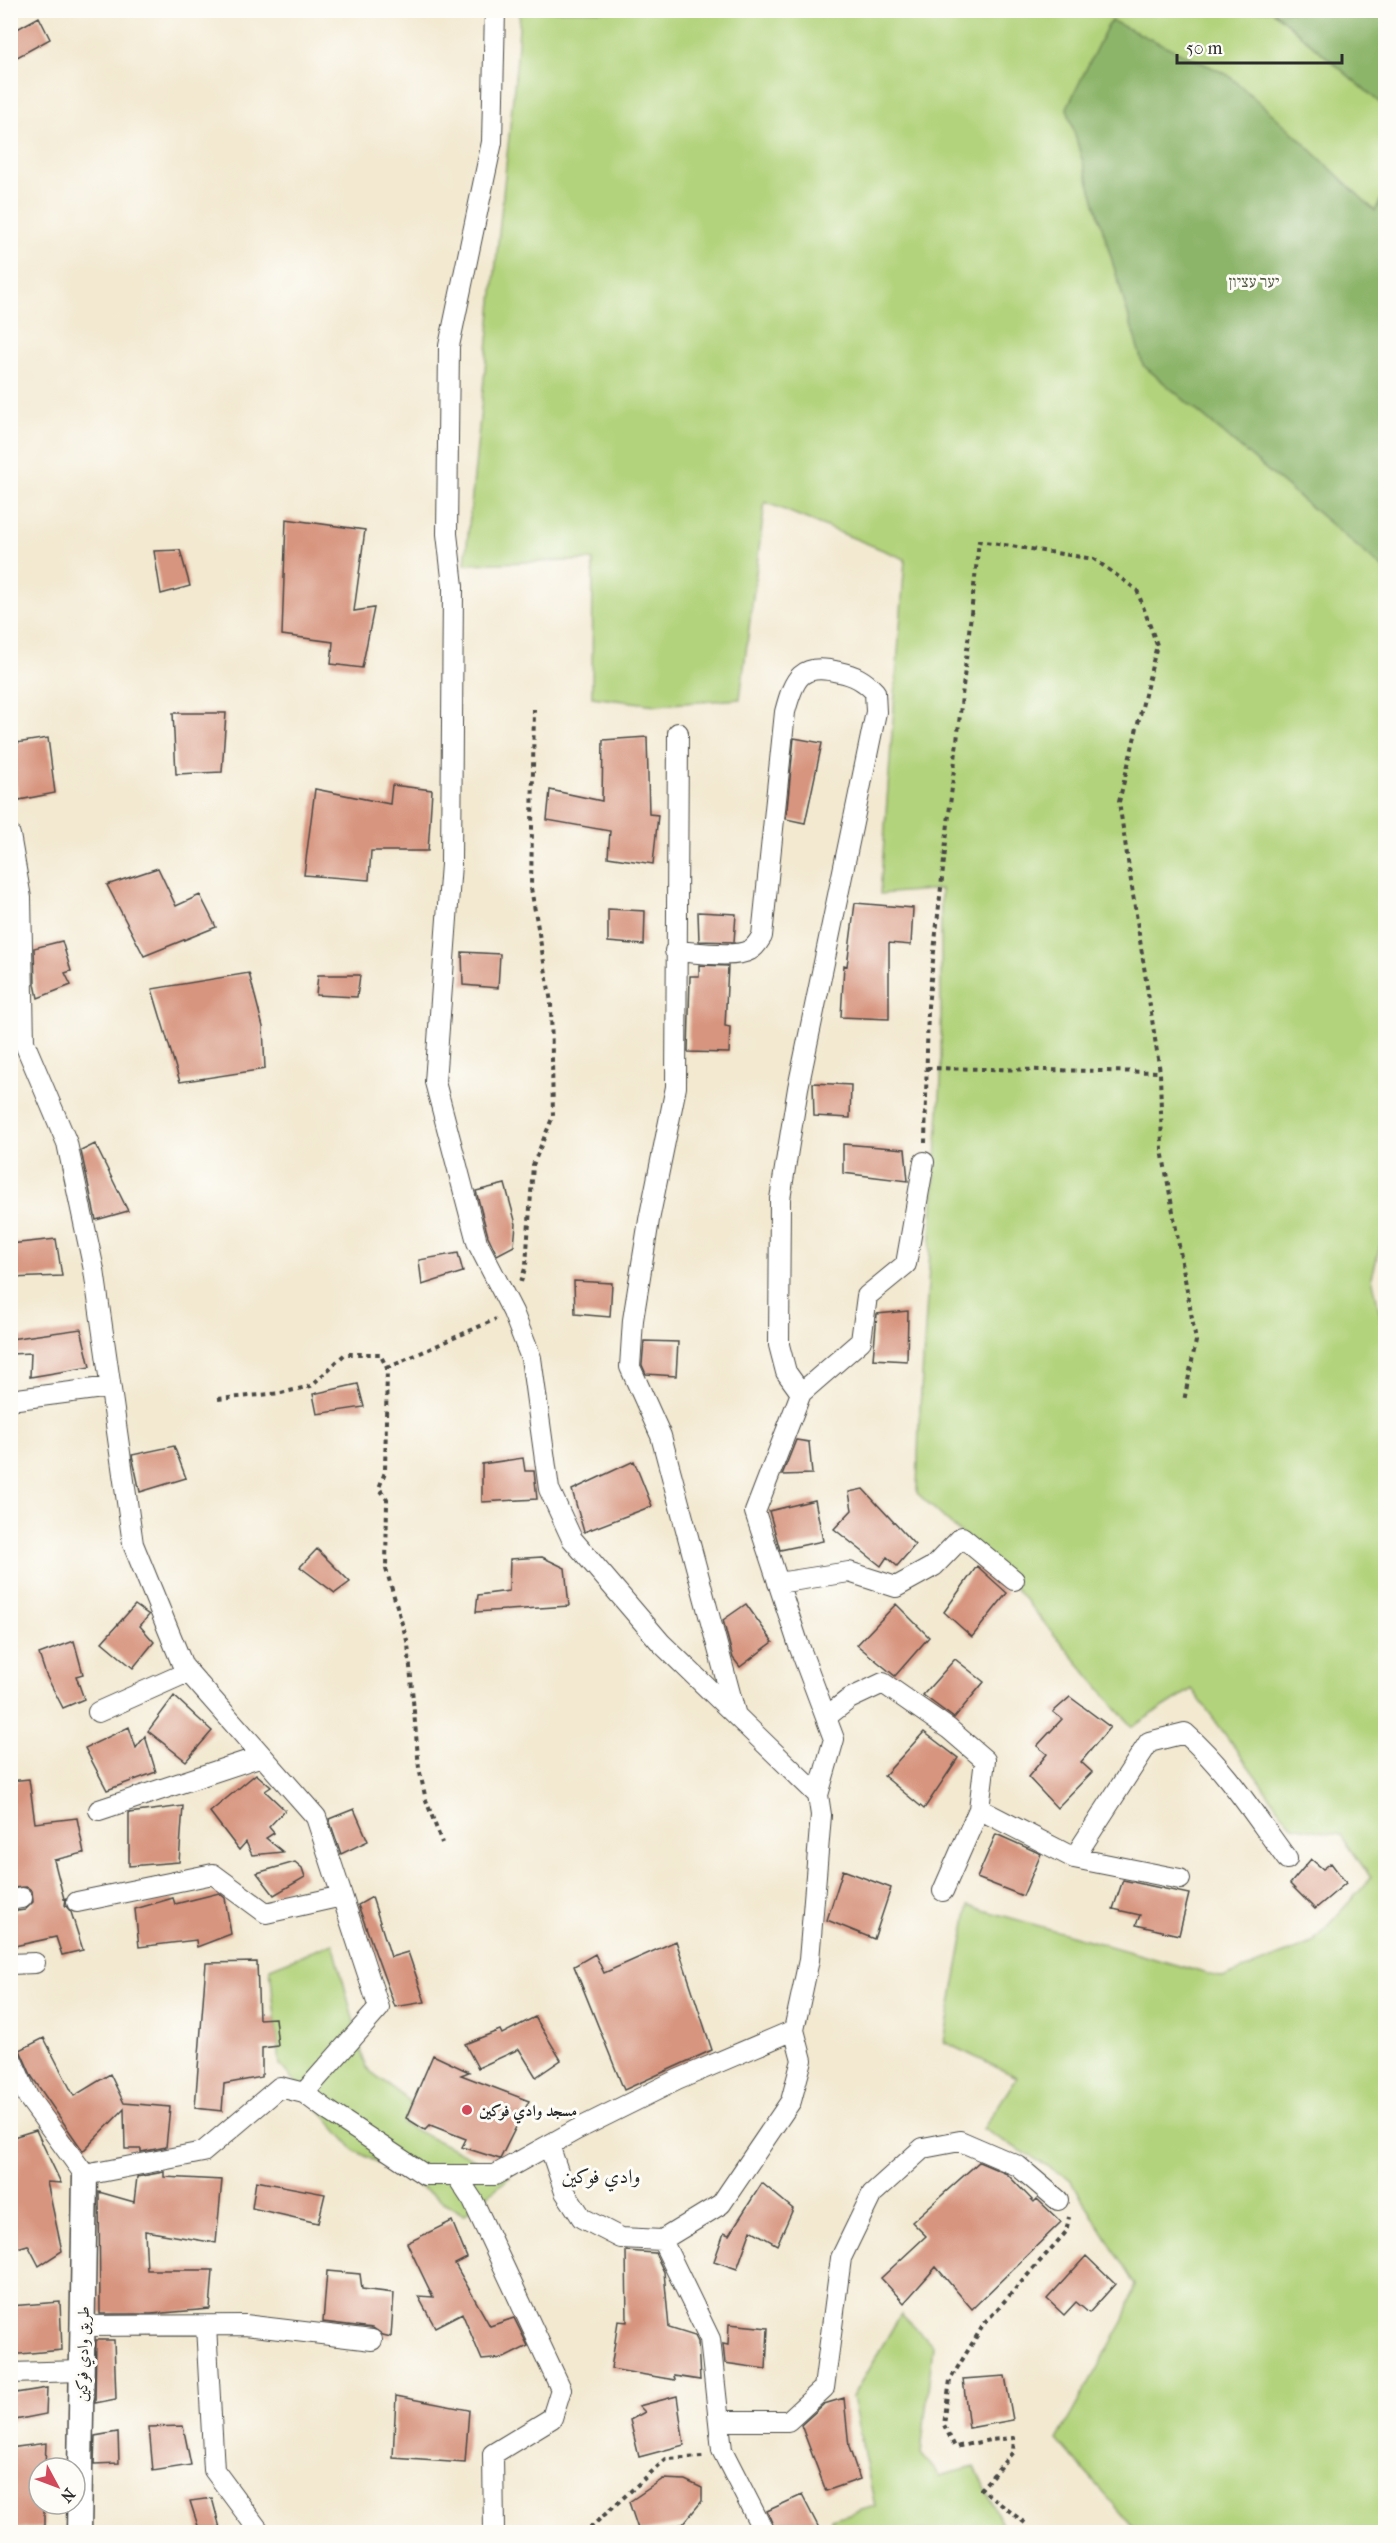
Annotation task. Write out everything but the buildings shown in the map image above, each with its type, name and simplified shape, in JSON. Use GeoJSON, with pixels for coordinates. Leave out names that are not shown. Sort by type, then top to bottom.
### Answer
{"type":"FeatureCollection","features":[{"type":"Feature","properties":{"kind":"street"},"geometry":{"type":"LineString","coordinates":[[495,10],[492,142],[449,346],[447,534],[453,586],[450,864],[435,1082],[477,1242],[513,1312],[531,1358],[549,1489],[572,1539],[661,1643],[735,1712],[818,1795]]}},
{"type":"Feature","properties":{"kind":"street"},"geometry":{"type":"LineString","coordinates":[[675,951],[734,954],[748,952],[756,946],[762,936],[785,712],[792,689],[806,673],[821,667],[854,675],[875,692],[876,712],[798,1088],[780,1199],[779,1346],[786,1372],[801,1393]]}},
{"type":"Feature","properties":{"kind":"street"},"geometry":{"type":"LineString","coordinates":[[678,733],[676,1088],[634,1309],[630,1367],[661,1436],[735,1712]]}},
{"type":"Feature","properties":{"kind":"street"},"geometry":{"type":"LineString","coordinates":[[10,835],[21,898],[24,1042],[67,1143],[94,1270],[133,1544],[183,1666],[316,1817],[379,2008],[304,2093]]}},
{"type":"Feature","properties":{"kind":"street"},"geometry":{"type":"LineString","coordinates":[[549,2145],[565,2192],[582,2218],[621,2238],[662,2240],[721,2204],[791,2101],[802,2060],[794,2030],[809,1960],[821,1815],[818,1795],[834,1739],[755,1512],[801,1393],[861,1341],[867,1296],[906,1264],[924,1162]]}},
{"type":"Feature","properties":{"kind":"street"},"geometry":{"type":"LineString","coordinates":[[10,1400],[110,1387]]}},
{"type":"Feature","properties":{"kind":"street"},"geometry":{"type":"LineString","coordinates":[[778,1583],[849,1572],[896,1587],[933,1566],[962,1537],[1014,1580]]}},
{"type":"Feature","properties":{"kind":"street"},"geometry":{"type":"LineString","coordinates":[[98,1712],[188,1672]]}},
{"type":"Feature","properties":{"kind":"street"},"geometry":{"type":"LineString","coordinates":[[826,1717],[849,1699],[883,1683],[950,1729],[985,1760],[979,1809],[943,1891]]}},
{"type":"Feature","properties":{"kind":"street"},"geometry":{"type":"LineString","coordinates":[[1074,1858],[1149,1742],[1185,1733],[1224,1773],[1287,1859]]}},
{"type":"Feature","properties":{"kind":"street"},"geometry":{"type":"LineString","coordinates":[[99,1810],[262,1756]]}},
{"type":"Feature","properties":{"kind":"street"},"geometry":{"type":"LineString","coordinates":[[979,1809],[1074,1858],[1180,1879]]}},
{"type":"Feature","properties":{"kind":"street"},"geometry":{"type":"LineString","coordinates":[[77,1902],[213,1874],[266,1913],[342,1896]]}},
{"type":"Feature","properties":{"kind":"street"},"geometry":{"type":"LineString","coordinates":[[10,1965],[35,1962]]}},
{"type":"Feature","properties":{"kind":"street"},"geometry":{"type":"LineString","coordinates":[[10,2056],[28,2097],[86,2175],[203,2152],[280,2087],[304,2093],[425,2175],[495,2175],[677,2080],[794,2030]]}},
{"type":"Feature","properties":{"kind":"street"},"geometry":{"type":"LineString","coordinates":[[719,2421],[788,2421],[824,2388],[841,2258],[872,2194],[923,2148],[960,2141],[1018,2166],[1058,2200]]}},
{"type":"Feature","properties":{"kind":"street","name":"طريق وادي فوکين"},"geometry":{"type":"LineString","coordinates":[[79,2532],[86,2175]]}},
{"type":"Feature","properties":{"kind":"street"},"geometry":{"type":"LineString","coordinates":[[456,2175],[473,2201],[561,2389],[552,2418],[493,2454],[494,2532]]}},
{"type":"Feature","properties":{"kind":"street"},"geometry":{"type":"LineString","coordinates":[[662,2240],[711,2339],[724,2456],[764,2532]]}},
{"type":"Feature","properties":{"kind":"street"},"geometry":{"type":"LineString","coordinates":[[83,2326],[245,2325],[372,2340]]}},
{"type":"Feature","properties":{"kind":"street"},"geometry":{"type":"LineString","coordinates":[[206,2326],[214,2470],[260,2532]]}},
{"type":"Feature","properties":{"kind":"street"},"geometry":{"type":"LineString","coordinates":[[10,2373],[82,2371]]}},
{"type":"Feature","properties":{"kind":"path"},"geometry":{"type":"LineString","coordinates":[[924,1162],[927,1006],[980,542],[1094,559],[1137,590],[1157,645],[1119,802],[1160,1072],[1162,1150],[1196,1341],[1184,1401]]}},
{"type":"Feature","properties":{"kind":"path"},"geometry":{"type":"LineString","coordinates":[[387,1368],[513,1312],[526,1265],[533,1165],[553,1116],[551,1002],[531,888],[534,709]]}},
{"type":"Feature","properties":{"kind":"path"},"geometry":{"type":"LineString","coordinates":[[926,1068],[1160,1072]]}},
{"type":"Feature","properties":{"kind":"path"},"geometry":{"type":"LineString","coordinates":[[218,1399],[281,1393],[311,1386],[345,1354],[380,1354],[387,1368],[385,1472],[379,1488],[387,1499],[386,1569],[408,1644],[420,1768],[426,1800],[442,1844]]}},
{"type":"Feature","properties":{"kind":"path"},"geometry":{"type":"LineString","coordinates":[[1025,2523],[981,2489],[1013,2452],[1014,2438],[990,2440],[955,2448],[944,2424],[950,2380],[984,2324],[1066,2232],[1070,2211],[1058,2200]]}},
{"type":"Feature","properties":{"kind":"path"},"geometry":{"type":"LineString","coordinates":[[572,2532],[590,2528],[666,2459],[724,2456]]}},
{"type":"Feature","properties":{"kind":"green space"},"geometry":{"type":"Polygon","coordinates":[[[520,11],[1272,11],[1385,107],[1385,192],[1375,211],[1287,127],[1112,21],[1067,108],[1143,365],[1385,570],[1386,1223],[1372,1277],[1386,1340],[1385,2532],[1138,2532],[1057,2440],[1124,2320],[1135,2285],[1070,2179],[983,2129],[1017,2077],[944,2042],[969,1906],[1222,1978],[1312,1943],[1371,1878],[1341,1835],[1292,1826],[1192,1689],[1132,1727],[1000,1570],[917,1493],[919,1423],[941,1080],[941,889],[880,894],[905,559],[765,502],[740,699],[656,705],[592,697],[593,560],[465,564],[520,11]]]}},
{"type":"Feature","properties":{"kind":"green space"},"geometry":{"type":"Polygon","coordinates":[[[1273,11],[1385,11],[1385,107],[1273,11]]]}},
{"type":"Feature","properties":{"kind":"green space","name":"יער עציון"},"geometry":{"type":"Polygon","coordinates":[[[1112,21],[1228,75],[1287,127],[1375,211],[1385,192],[1385,570],[1143,365],[1067,108],[1112,21]]]}},
{"type":"Feature","properties":{"kind":"green space"},"geometry":{"type":"Polygon","coordinates":[[[333,1943],[366,2068],[412,2103],[403,2124],[510,2177],[464,2215],[391,2169],[355,2151],[280,2065],[270,1968],[333,1943]]]}},
{"type":"Feature","properties":{"kind":"green space"},"geometry":{"type":"Polygon","coordinates":[[[901,2314],[933,2345],[921,2454],[940,2476],[975,2467],[1006,2532],[832,2532],[832,2519],[875,2506],[852,2397],[901,2314]]]}},
{"type":"Feature","properties":{"kind":"place","name":"مسجد وادي فوكين"},"geometry":{"type":"Point","coordinates":[467,2110]}},
{"type":"Feature","properties":{"kind":"district","name":"وادي فوكين"},"geometry":{"type":"Point","coordinates":[601,2176]}}]}
